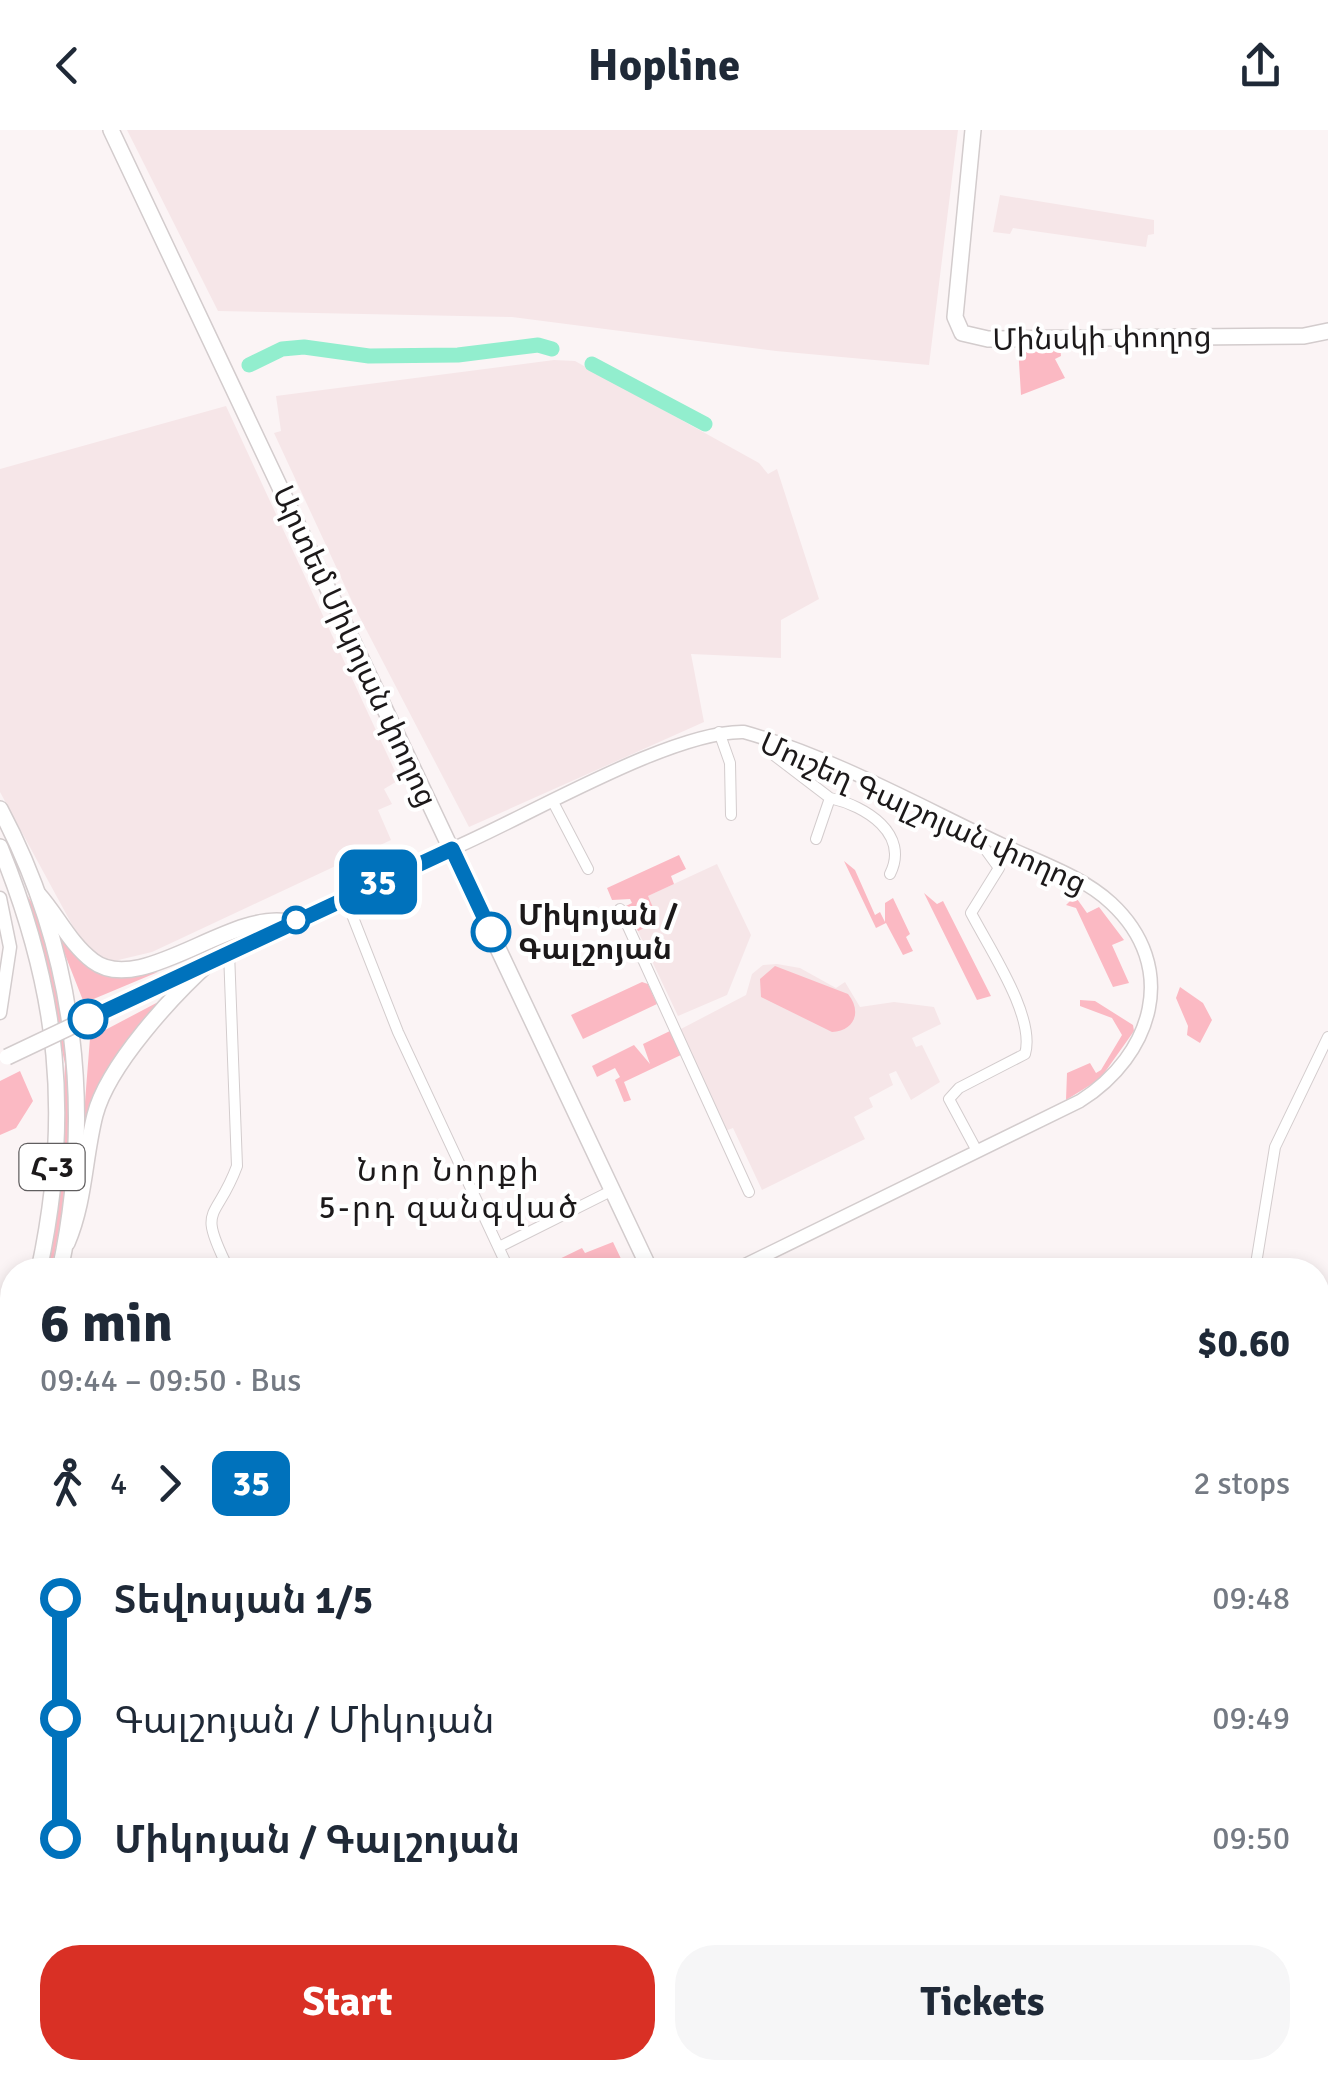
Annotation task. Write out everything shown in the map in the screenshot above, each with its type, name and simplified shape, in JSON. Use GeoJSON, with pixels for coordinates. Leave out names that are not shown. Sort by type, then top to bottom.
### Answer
{"type":"FeatureCollection","features":[{"type":"Feature","properties":{"kind":"main road","name":"Արտեմ Միկոյան փողոց"},"geometry":{"type":"LineString","coordinates":[[111,130],[644,1258]]}},
{"type":"Feature","properties":{"kind":"main road","name":"Մինսկի փողոց"},"geometry":{"type":"LineString","coordinates":[[973,130],[955,317],[962,333],[977,339],[1004,339],[1304,336],[1328,331]]}},
{"type":"Feature","properties":{"kind":"main road","name":"Հ-3"},"geometry":{"type":"LineString","coordinates":[[0,808],[35,890],[65,985],[76,1048],[76,1130],[63,1258]]}},
{"type":"Feature","properties":{"kind":"main road","name":"Հ-3"},"geometry":{"type":"LineString","coordinates":[[0,847],[45,983],[58,1064],[57,1127],[40,1258]]}},
{"type":"Feature","properties":{"kind":"main road","name":"Մուշեղ Գալշոյան փողոց"},"geometry":{"type":"LineString","coordinates":[[4,1059],[452,849]]}},
{"type":"Feature","properties":{"kind":"main road"},"geometry":{"type":"LineString","coordinates":[[35,890],[81,950],[111,970],[141,967],[252,923],[291,923]]}},
{"type":"Feature","properties":{"kind":"main road"},"geometry":{"type":"LineString","coordinates":[[64,1252],[82,1200],[96,1114],[104,1092],[169,998],[211,961]]}},
{"type":"Feature","properties":{"kind":"street","name":"Մուշեղ Գալշոյան փողոց"},"geometry":{"type":"LineString","coordinates":[[452,849],[719,732],[770,740],[971,830],[1107,898],[1140,942],[1151,971],[1152,989],[1137,1047],[1116,1074],[1080,1101],[758,1258]]}},
{"type":"Feature","properties":{"kind":"street"},"geometry":{"type":"LineString","coordinates":[[719,732],[730,763],[731,815]]}},
{"type":"Feature","properties":{"kind":"street"},"geometry":{"type":"LineString","coordinates":[[770,740],[775,756],[830,798],[868,811],[895,840],[898,859],[890,874]]}},
{"type":"Feature","properties":{"kind":"street"},"geometry":{"type":"LineString","coordinates":[[816,839],[830,798]]}},
{"type":"Feature","properties":{"kind":"street"},"geometry":{"type":"LineString","coordinates":[[554,802],[588,869]]}},
{"type":"Feature","properties":{"kind":"street"},"geometry":{"type":"LineString","coordinates":[[971,830],[999,868],[971,913],[1025,1020],[1029,1041],[1025,1054],[959,1088],[948,1099],[976,1151]]}},
{"type":"Feature","properties":{"kind":"street"},"geometry":{"type":"LineString","coordinates":[[345,897],[398,1032],[504,1258]]}},
{"type":"Feature","properties":{"kind":"street"},"geometry":{"type":"LineString","coordinates":[[0,898],[10,947],[0,1014]]}},
{"type":"Feature","properties":{"kind":"street"},"geometry":{"type":"LineString","coordinates":[[620,909],[749,1192]]}},
{"type":"Feature","properties":{"kind":"street"},"geometry":{"type":"LineString","coordinates":[[223,1258],[208,1228],[212,1208],[230,1185],[237,1166],[229,952]]}},
{"type":"Feature","properties":{"kind":"street"},"geometry":{"type":"LineString","coordinates":[[1257,1258],[1276,1148],[1328,1037]]}},
{"type":"Feature","properties":{"kind":"street"},"geometry":{"type":"LineString","coordinates":[[500,1246],[613,1190]]}},
{"type":"Feature","properties":{"kind":"shaded area"},"geometry":{"type":"Polygon","coordinates":[[[127,130],[958,130],[929,365],[776,351],[512,317],[218,311],[127,130]]]}},
{"type":"Feature","properties":{"kind":"shaded area"},"geometry":{"type":"Polygon","coordinates":[[[1000,195],[1154,220],[1154,234],[1148,235],[1146,247],[1013,228],[1010,234],[993,232],[1000,195]]]}},
{"type":"Feature","properties":{"kind":"shaded area"},"geometry":{"type":"Polygon","coordinates":[[[1018,346],[1060,346],[1061,356],[1055,359],[1065,378],[1021,395],[1018,346]]]}},
{"type":"Feature","properties":{"kind":"shaded area"},"geometry":{"type":"Polygon","coordinates":[[[554,360],[575,361],[759,463],[768,474],[777,469],[819,599],[781,620],[781,658],[691,654],[704,722],[469,827],[357,612],[274,433],[281,431],[276,396],[554,360]]]}},
{"type":"Feature","properties":{"kind":"shaded area"},"geometry":{"type":"Polygon","coordinates":[[[226,406],[399,780],[384,789],[392,804],[378,810],[391,840],[152,952],[110,962],[95,954],[76,932],[0,792],[0,469],[226,406]]]}},
{"type":"Feature","properties":{"kind":"shaded area"},"geometry":{"type":"Polygon","coordinates":[[[679,855],[686,869],[671,876],[674,884],[648,896],[659,921],[638,931],[626,906],[632,903],[630,899],[612,900],[607,888],[679,855]]]}},
{"type":"Feature","properties":{"kind":"shaded area"},"geometry":{"type":"Polygon","coordinates":[[[844,861],[855,870],[875,915],[880,912],[885,922],[885,903],[893,898],[910,934],[906,937],[913,951],[903,955],[886,923],[876,928],[844,861]]]}},
{"type":"Feature","properties":{"kind":"shaded area"},"geometry":{"type":"Polygon","coordinates":[[[717,864],[751,935],[727,995],[678,1016],[626,906],[717,864]]]}},
{"type":"Feature","properties":{"kind":"shaded area"},"geometry":{"type":"Polygon","coordinates":[[[924,893],[937,904],[943,901],[991,996],[977,1000],[924,893]]]}},
{"type":"Feature","properties":{"kind":"shaded area"},"geometry":{"type":"Polygon","coordinates":[[[28,896],[45,935],[57,980],[69,1080],[65,1181],[53,1258],[48,1258],[60,1178],[65,1064],[28,896]]]}},
{"type":"Feature","properties":{"kind":"shaded area"},"geometry":{"type":"Polygon","coordinates":[[[1075,896],[1087,913],[1099,907],[1124,940],[1112,945],[1129,983],[1113,987],[1076,908],[1066,905],[1075,896]]]}},
{"type":"Feature","properties":{"kind":"shaded area"},"geometry":{"type":"Polygon","coordinates":[[[53,924],[96,972],[115,978],[158,972],[84,1003],[53,924]]]}},
{"type":"Feature","properties":{"kind":"shaded area"},"geometry":{"type":"Polygon","coordinates":[[[763,965],[800,968],[836,988],[845,982],[860,1007],[894,1002],[934,1007],[941,1024],[912,1038],[916,1047],[922,1045],[940,1082],[911,1100],[896,1071],[889,1074],[893,1085],[869,1098],[873,1107],[854,1117],[865,1139],[762,1190],[733,1128],[725,1131],[679,1030],[746,995],[752,974],[763,965]]]}},
{"type":"Feature","properties":{"kind":"shaded area"},"geometry":{"type":"Polygon","coordinates":[[[775,966],[848,994],[855,1007],[851,1024],[832,1032],[761,997],[760,979],[775,966]]]}},
{"type":"Feature","properties":{"kind":"shaded area"},"geometry":{"type":"Polygon","coordinates":[[[642,982],[648,984],[657,1004],[583,1039],[571,1015],[642,982]]]}},
{"type":"Feature","properties":{"kind":"shaded area"},"geometry":{"type":"Polygon","coordinates":[[[1180,987],[1203,1003],[1212,1020],[1200,1043],[1187,1035],[1188,1026],[1176,998],[1180,987]]]}},
{"type":"Feature","properties":{"kind":"shaded area"},"geometry":{"type":"Polygon","coordinates":[[[162,1000],[109,1075],[77,1204],[90,1038],[162,1000]]]}},
{"type":"Feature","properties":{"kind":"shaded area"},"geometry":{"type":"Polygon","coordinates":[[[1080,1000],[1095,1001],[1133,1025],[1134,1031],[1100,1079],[1066,1100],[1067,1073],[1090,1063],[1096,1073],[1101,1070],[1122,1035],[1112,1018],[1080,1006],[1080,1000]]]}},
{"type":"Feature","properties":{"kind":"shaded area"},"geometry":{"type":"Polygon","coordinates":[[[672,1030],[683,1054],[624,1082],[631,1100],[624,1102],[615,1080],[620,1077],[615,1068],[597,1077],[592,1066],[634,1045],[650,1064],[643,1044],[672,1030]]]}},
{"type":"Feature","properties":{"kind":"shaded area"},"geometry":{"type":"Polygon","coordinates":[[[20,1071],[33,1101],[16,1128],[0,1135],[0,1081],[20,1071]]]}},
{"type":"Feature","properties":{"kind":"shaded area"},"geometry":{"type":"Polygon","coordinates":[[[613,1242],[621,1258],[561,1258],[582,1248],[585,1253],[613,1242]]]}},
{"type":"Feature","properties":{"kind":"waterway"},"geometry":{"type":"LineString","coordinates":[[249,365],[282,349],[304,347],[369,356],[458,355],[538,345],[552,349]]}},
{"type":"Feature","properties":{"kind":"waterway"},"geometry":{"type":"LineString","coordinates":[[592,364],[705,424]]}},
{"type":"Feature","properties":{"kind":"bus line","name":"35"},"geometry":{"type":"LineString","coordinates":[[88,1019],[452,849],[491,932]]}},
{"type":"Feature","properties":{"kind":"place","name":"Միկոյան / Գալշոյան"},"geometry":{"type":"Point","coordinates":[491,932]}},
{"type":"Feature","properties":{"kind":"district","name":"Նոր Նորքի 5-րդ զանգված"},"geometry":{"type":"Point","coordinates":[449,1188]}}]}
